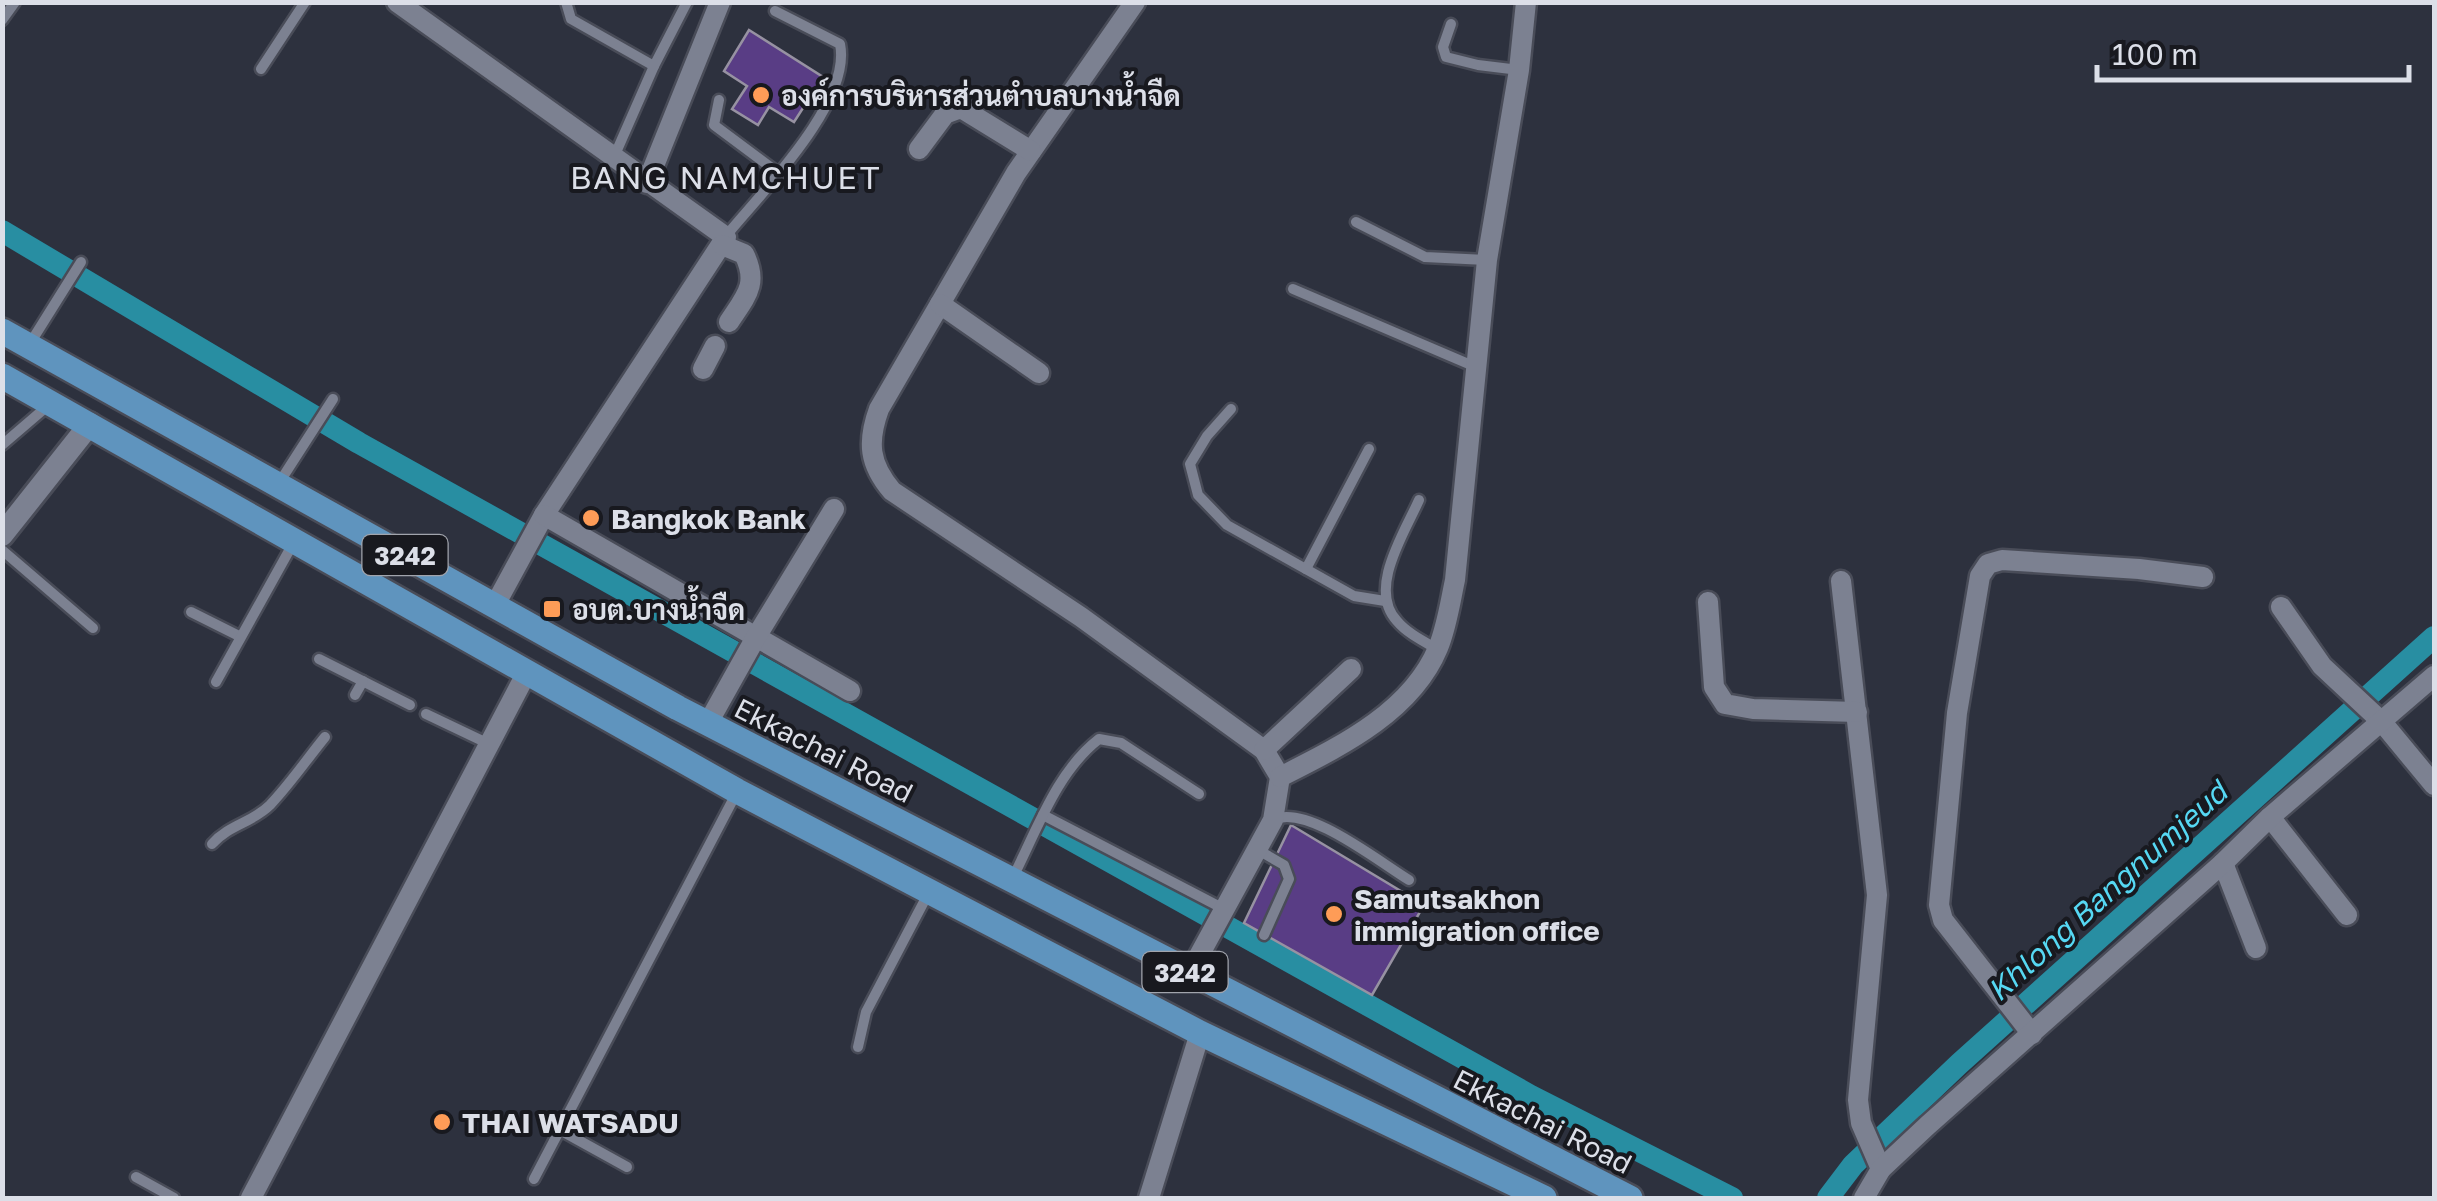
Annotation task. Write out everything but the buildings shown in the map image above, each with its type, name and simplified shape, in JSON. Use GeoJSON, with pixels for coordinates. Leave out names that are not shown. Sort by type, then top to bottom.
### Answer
{"type":"FeatureCollection","features":[{"type":"Feature","properties":{"kind":"main road","name":"Ekkachai Road"},"geometry":{"type":"LineString","coordinates":[[2,331],[708,723],[1012,881],[1194,965],[1630,1198]]}},
{"type":"Feature","properties":{"kind":"main road","name":"3242"},"geometry":{"type":"LineString","coordinates":[[2,376],[737,791],[1200,1033],[1544,1198]]}},
{"type":"Feature","properties":{"kind":"main road"},"geometry":{"type":"LineString","coordinates":[[786,816],[809,776]]}},
{"type":"Feature","properties":{"kind":"street"},"geometry":{"type":"LineString","coordinates":[[398,2],[744,254],[753,271],[749,292],[729,322]]}},
{"type":"Feature","properties":{"kind":"street"},"geometry":{"type":"LineString","coordinates":[[647,183],[720,2]]}},
{"type":"Feature","properties":{"kind":"street"},"geometry":{"type":"LineString","coordinates":[[1135,2],[1031,151],[879,409],[869,446],[880,476],[892,491],[1081,617],[1264,750],[1280,777],[1273,820],[1194,965]]}},
{"type":"Feature","properties":{"kind":"street"},"geometry":{"type":"LineString","coordinates":[[1280,777],[1335,751],[1392,708],[1422,677],[1438,650],[1456,580],[1487,260],[1519,70],[1526,2]]}},
{"type":"Feature","properties":{"kind":"street"},"geometry":{"type":"LineString","coordinates":[[919,149],[945,114],[961,108],[1031,151]]}},
{"type":"Feature","properties":{"kind":"street"},"geometry":{"type":"LineString","coordinates":[[495,605],[542,521],[724,241]]}},
{"type":"Feature","properties":{"kind":"street"},"geometry":{"type":"LineString","coordinates":[[940,304],[1040,373]]}},
{"type":"Feature","properties":{"kind":"street"},"geometry":{"type":"LineString","coordinates":[[703,369],[715,346]]}},
{"type":"Feature","properties":{"kind":"street"},"geometry":{"type":"LineString","coordinates":[[2,535],[90,424]]}},
{"type":"Feature","properties":{"kind":"street"},"geometry":{"type":"LineString","coordinates":[[708,723],[834,509]]}},
{"type":"Feature","properties":{"kind":"street"},"geometry":{"type":"LineString","coordinates":[[542,521],[753,643],[850,691]]}},
{"type":"Feature","properties":{"kind":"street"},"geometry":{"type":"LineString","coordinates":[[2029,1030],[1943,920],[1939,905],[1957,713],[1980,576],[1988,564],[2002,560],[2140,569],[2204,578]]}},
{"type":"Feature","properties":{"kind":"street"},"geometry":{"type":"LineString","coordinates":[[1840,581],[1877,894],[1858,1100],[1861,1124],[1877,1162]]}},
{"type":"Feature","properties":{"kind":"street"},"geometry":{"type":"LineString","coordinates":[[1708,602],[1714,686],[1725,704],[1753,709],[1856,712]]}},
{"type":"Feature","properties":{"kind":"street"},"geometry":{"type":"LineString","coordinates":[[2281,607],[2295,632],[2434,785]]}},
{"type":"Feature","properties":{"kind":"street"},"geometry":{"type":"LineString","coordinates":[[1264,750],[1351,668]]}},
{"type":"Feature","properties":{"kind":"street"},"geometry":{"type":"LineString","coordinates":[[251,1198],[527,672]]}},
{"type":"Feature","properties":{"kind":"street"},"geometry":{"type":"LineString","coordinates":[[1864,1198],[1877,1162],[2223,863],[2376,718],[2434,676]]}},
{"type":"Feature","properties":{"kind":"street"},"geometry":{"type":"LineString","coordinates":[[2270,817],[2347,915]]}},
{"type":"Feature","properties":{"kind":"street"},"geometry":{"type":"LineString","coordinates":[[2223,863],[2256,948]]}},
{"type":"Feature","properties":{"kind":"street"},"geometry":{"type":"LineString","coordinates":[[1150,1198],[1200,1033]]}},
{"type":"Feature","properties":{"kind":"lane"},"geometry":{"type":"LineString","coordinates":[[2,20],[15,2]]}},
{"type":"Feature","properties":{"kind":"lane"},"geometry":{"type":"LineString","coordinates":[[260,69],[305,2]]}},
{"type":"Feature","properties":{"kind":"lane"},"geometry":{"type":"LineString","coordinates":[[566,2],[571,19],[654,66]]}},
{"type":"Feature","properties":{"kind":"lane"},"geometry":{"type":"LineString","coordinates":[[614,156],[687,2]]}},
{"type":"Feature","properties":{"kind":"lane"},"geometry":{"type":"LineString","coordinates":[[724,241],[822,116],[844,61],[840,44],[775,12]]}},
{"type":"Feature","properties":{"kind":"lane"},"geometry":{"type":"LineString","coordinates":[[1451,24],[1444,48],[1446,57],[1519,70]]}},
{"type":"Feature","properties":{"kind":"lane"},"geometry":{"type":"LineString","coordinates":[[718,100],[714,126],[778,172]]}},
{"type":"Feature","properties":{"kind":"lane"},"geometry":{"type":"LineString","coordinates":[[1356,222],[1425,257],[1487,260]]}},
{"type":"Feature","properties":{"kind":"lane"},"geometry":{"type":"LineString","coordinates":[[29,345],[81,262]]}},
{"type":"Feature","properties":{"kind":"lane"},"geometry":{"type":"LineString","coordinates":[[1293,289],[1478,368]]}},
{"type":"Feature","properties":{"kind":"lane"},"geometry":{"type":"LineString","coordinates":[[278,484],[333,399]]}},
{"type":"Feature","properties":{"kind":"lane"},"geometry":{"type":"LineString","coordinates":[[2,445],[51,402]]}},
{"type":"Feature","properties":{"kind":"lane"},"geometry":{"type":"LineString","coordinates":[[1231,410],[1207,436],[1190,464],[1198,494],[1227,525],[1354,596],[1385,601]]}},
{"type":"Feature","properties":{"kind":"lane"},"geometry":{"type":"LineString","coordinates":[[1306,568],[1369,449]]}},
{"type":"Feature","properties":{"kind":"lane"},"geometry":{"type":"LineString","coordinates":[[1419,500],[1389,568],[1385,601],[1395,620],[1438,650]]}},
{"type":"Feature","properties":{"kind":"lane"},"geometry":{"type":"LineString","coordinates":[[216,682],[296,540]]}},
{"type":"Feature","properties":{"kind":"lane"},"geometry":{"type":"LineString","coordinates":[[2,550],[93,628]]}},
{"type":"Feature","properties":{"kind":"lane"},"geometry":{"type":"LineString","coordinates":[[191,612],[239,636]]}},
{"type":"Feature","properties":{"kind":"lane"},"geometry":{"type":"LineString","coordinates":[[319,660],[410,705]]}},
{"type":"Feature","properties":{"kind":"lane"},"geometry":{"type":"LineString","coordinates":[[355,695],[363,682]]}},
{"type":"Feature","properties":{"kind":"lane"},"geometry":{"type":"LineString","coordinates":[[426,714],[491,745]]}},
{"type":"Feature","properties":{"kind":"lane"},"geometry":{"type":"LineString","coordinates":[[212,844],[231,826],[270,805],[325,737]]}},
{"type":"Feature","properties":{"kind":"lane"},"geometry":{"type":"LineString","coordinates":[[1012,881],[1041,819],[1081,753],[1100,739],[1121,743],[1198,794]]}},
{"type":"Feature","properties":{"kind":"lane"},"geometry":{"type":"LineString","coordinates":[[534,1179],[737,791]]}},
{"type":"Feature","properties":{"kind":"lane"},"geometry":{"type":"LineString","coordinates":[[1273,820],[1281,816],[1312,820],[1408,880]]}},
{"type":"Feature","properties":{"kind":"lane"},"geometry":{"type":"LineString","coordinates":[[1041,819],[1225,909]]}},
{"type":"Feature","properties":{"kind":"lane"},"geometry":{"type":"LineString","coordinates":[[1258,850],[1284,865],[1289,880],[1264,935]]}},
{"type":"Feature","properties":{"kind":"lane"},"geometry":{"type":"LineString","coordinates":[[858,1047],[866,1012],[929,892]]}},
{"type":"Feature","properties":{"kind":"lane"},"geometry":{"type":"LineString","coordinates":[[560,1130],[627,1167]]}},
{"type":"Feature","properties":{"kind":"lane"},"geometry":{"type":"LineString","coordinates":[[136,1177],[174,1198]]}},
{"type":"Feature","properties":{"kind":"waterway"},"geometry":{"type":"LineString","coordinates":[[2,231],[359,443],[1531,1096],[1732,1198]]}},
{"type":"Feature","properties":{"kind":"waterway","name":"Khlong Bangnumjeud"},"geometry":{"type":"LineString","coordinates":[[1828,1198],[1853,1165],[1959,1064],[2434,637]]}},
{"type":"Feature","properties":{"kind":"place","name":"องค์การบริหารส่วนตำบลบางน้ำจืด"},"geometry":{"type":"Point","coordinates":[761,95]}},
{"type":"Feature","properties":{"kind":"place","name":"Bangkok Bank"},"geometry":{"type":"Point","coordinates":[591,518]}},
{"type":"Feature","properties":{"kind":"place","name":"อบต.บางน้ำจืด"},"geometry":{"type":"Point","coordinates":[552,609]}},
{"type":"Feature","properties":{"kind":"place","name":"Samutsakhon immigration office"},"geometry":{"type":"Point","coordinates":[1334,914]}},
{"type":"Feature","properties":{"kind":"place","name":"THAI WATSADU"},"geometry":{"type":"Point","coordinates":[442,1122]}},
{"type":"Feature","properties":{"kind":"district","name":"BANG NAMCHUET"},"geometry":{"type":"Point","coordinates":[726,177]}}]}
